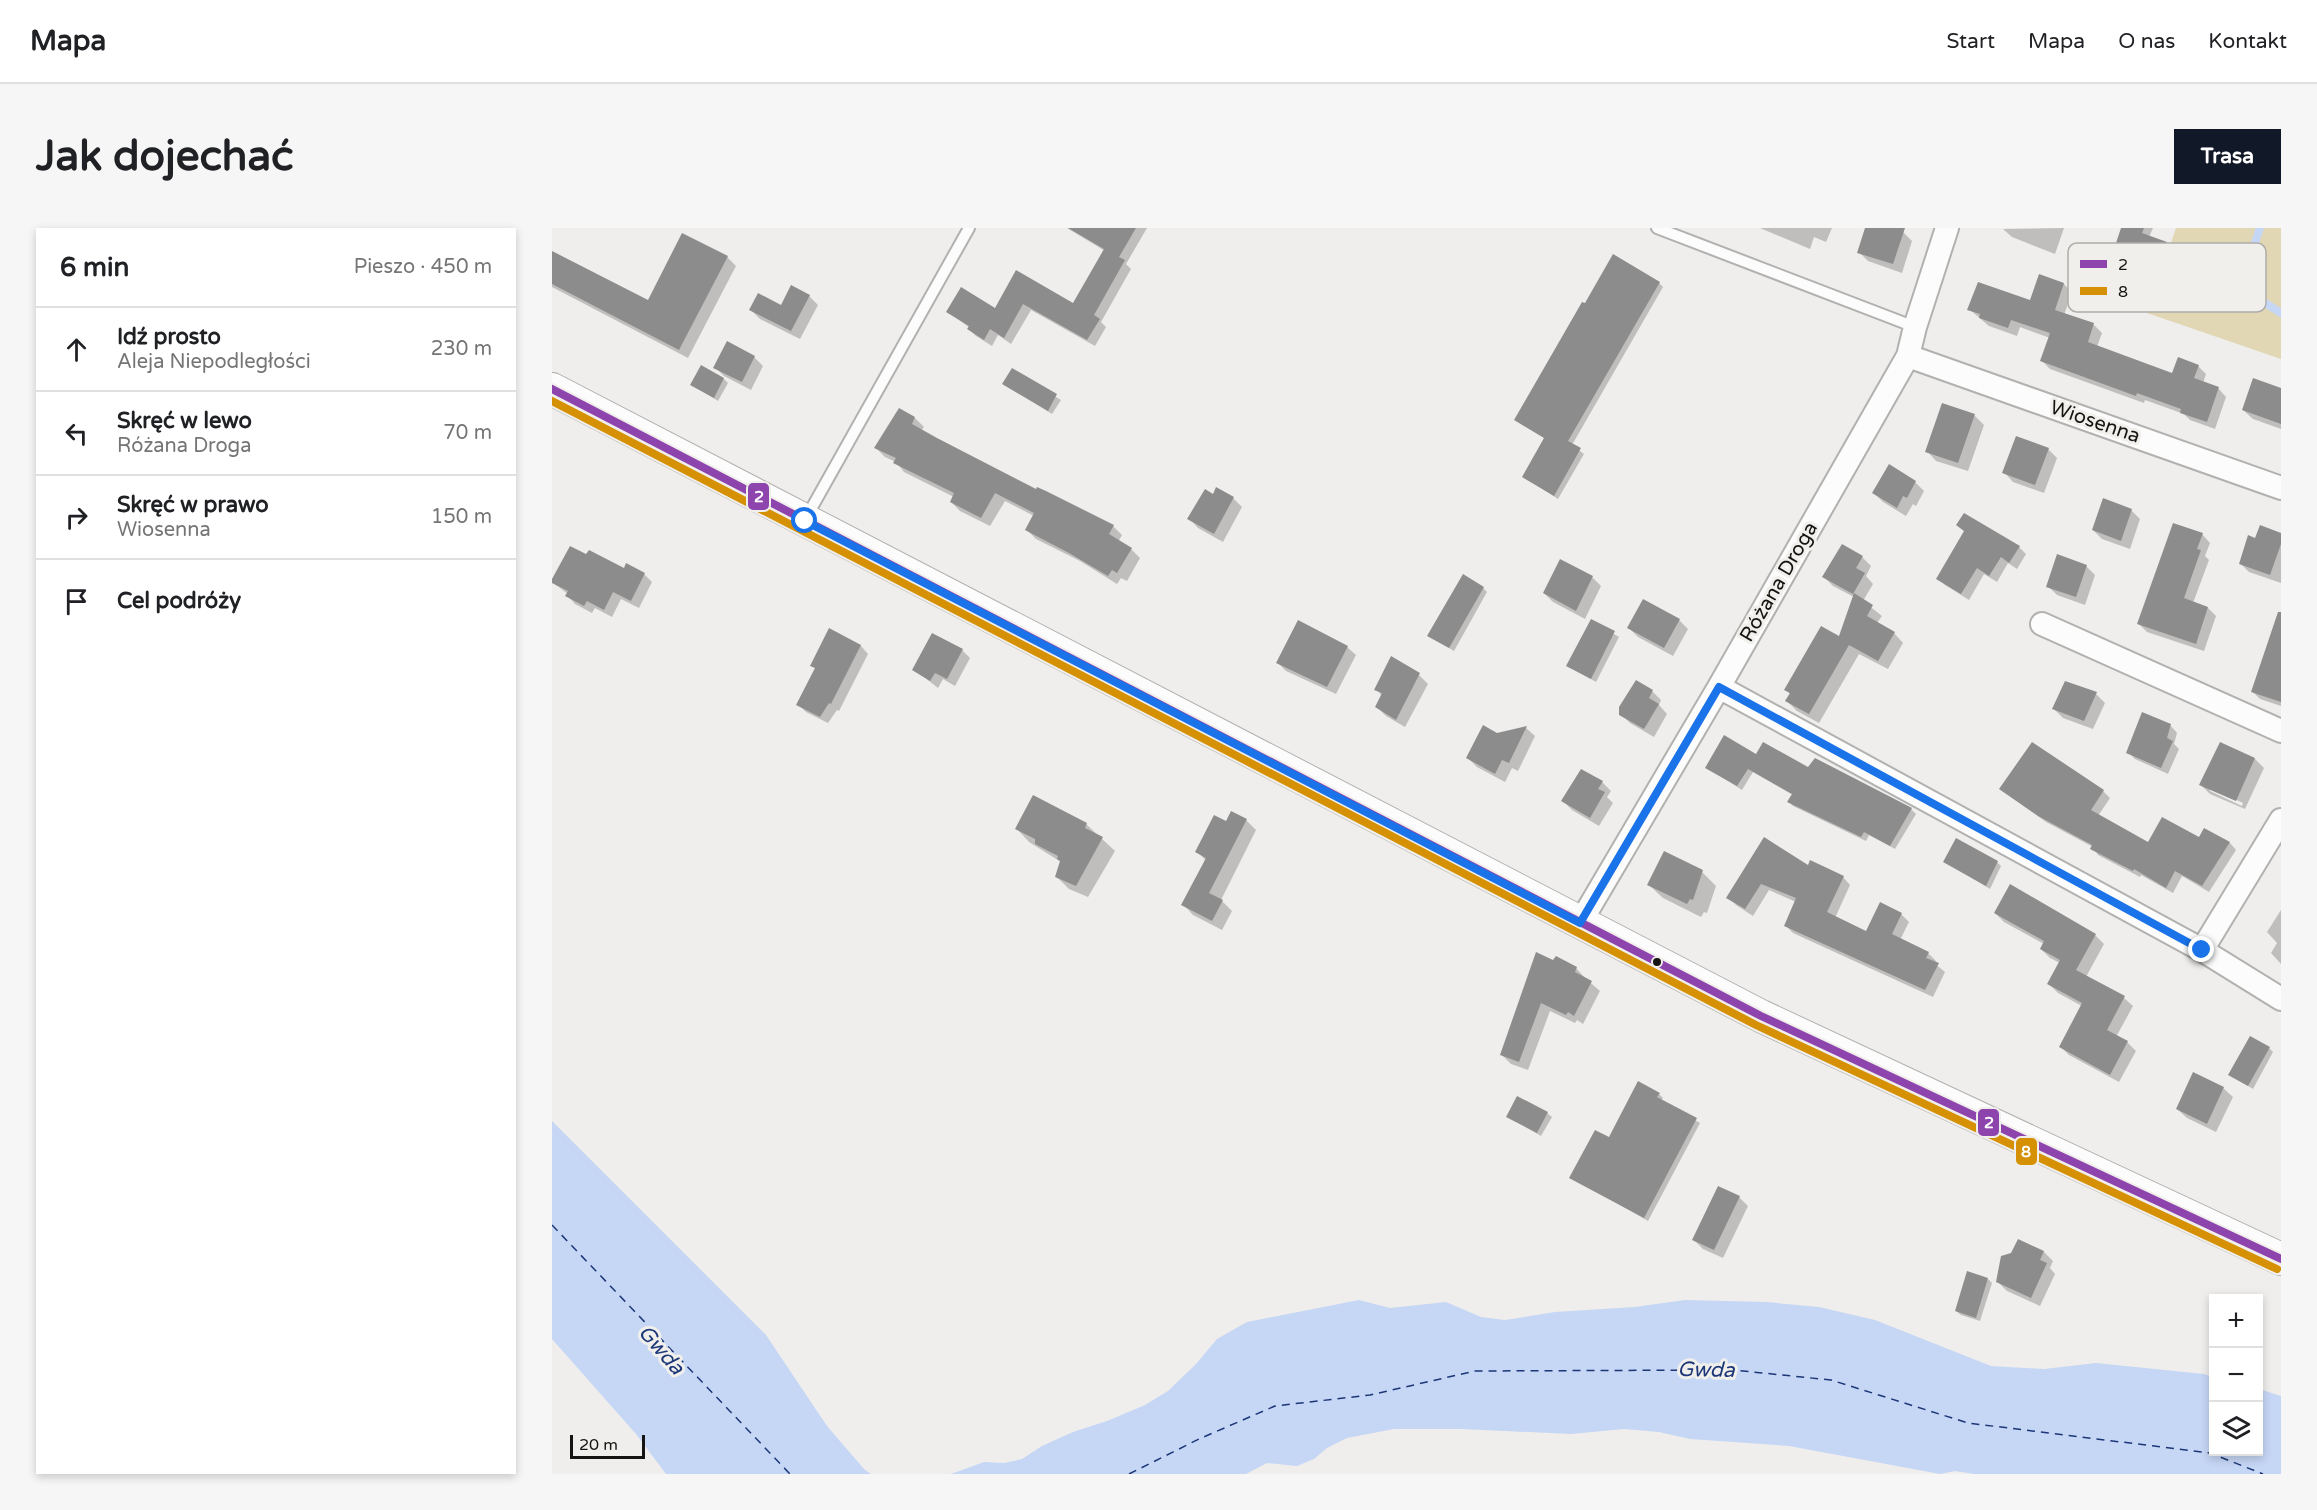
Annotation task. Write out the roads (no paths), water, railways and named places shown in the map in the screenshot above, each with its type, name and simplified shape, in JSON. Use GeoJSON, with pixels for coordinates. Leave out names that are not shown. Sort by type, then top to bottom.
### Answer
{"type":"FeatureCollection","features":[{"type":"Feature","properties":{"kind":"street","name":"Różana Droga"},"geometry":{"type":"LineString","coordinates":[[1580,923],[1719,687],[1908,356],[1947,228]]}},
{"type":"Feature","properties":{"kind":"street","name":"Wiosenna"},"geometry":{"type":"LineString","coordinates":[[1908,356],[2281,488]]}},
{"type":"Feature","properties":{"kind":"street"},"geometry":{"type":"LineString","coordinates":[[552,389],[1761,1016],[2281,1259]]}},
{"type":"Feature","properties":{"kind":"street"},"geometry":{"type":"LineString","coordinates":[[2042,624],[2281,731]]}},
{"type":"Feature","properties":{"kind":"street"},"geometry":{"type":"LineString","coordinates":[[1719,687],[2202,950],[2281,999]]}},
{"type":"Feature","properties":{"kind":"street"},"geometry":{"type":"LineString","coordinates":[[2202,950],[2281,820]]}},
{"type":"Feature","properties":{"kind":"lane"},"geometry":{"type":"LineString","coordinates":[[805,521],[969,228]]}},
{"type":"Feature","properties":{"kind":"lane"},"geometry":{"type":"LineString","coordinates":[[1657,228],[1915,327]]}},
{"type":"Feature","properties":{"kind":"water","name":"Gwda"},"geometry":{"type":"Polygon","coordinates":[[[552,1121],[766,1335],[827,1426],[871,1474],[666,1474],[636,1434],[552,1339],[552,1121]]]}},
{"type":"Feature","properties":{"kind":"water","name":"Gwda"},"geometry":{"type":"Polygon","coordinates":[[[1359,1300],[1390,1308],[1446,1302],[1481,1317],[1505,1320],[1555,1312],[1635,1307],[1685,1300],[1766,1302],[1819,1307],[1875,1320],[1991,1366],[2044,1369],[2096,1363],[2209,1376],[2209,1456],[2263,1456],[2263,1390],[2281,1396],[2281,1474],[1974,1474],[1955,1471],[1940,1474],[1789,1446],[1690,1439],[1659,1432],[1624,1429],[1571,1434],[1461,1429],[1394,1429],[1347,1438],[1327,1448],[1314,1459],[1297,1466],[1267,1463],[1246,1474],[951,1474],[984,1462],[1004,1463],[1022,1459],[1042,1446],[1073,1432],[1145,1405],[1168,1391],[1196,1364],[1217,1339],[1247,1322],[1359,1300]]]}},
{"type":"Feature","properties":{"kind":"waterway"},"geometry":{"type":"LineString","coordinates":[[2255,243],[2260,228]]}},
{"type":"Feature","properties":{"kind":"waterway"},"geometry":{"type":"LineString","coordinates":[[2266,303],[2281,313]]}}]}
